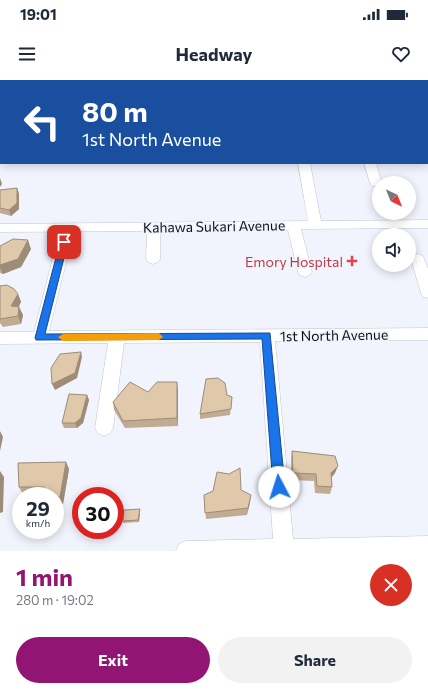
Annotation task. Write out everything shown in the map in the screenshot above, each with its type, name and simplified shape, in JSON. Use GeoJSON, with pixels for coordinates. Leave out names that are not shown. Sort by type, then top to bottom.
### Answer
{"type":"FeatureCollection","features":[{"type":"Feature","properties":{"kind":"street"},"geometry":{"type":"LineString","coordinates":[[304,164],[315,225]]}},
{"type":"Feature","properties":{"kind":"street"},"geometry":{"type":"LineString","coordinates":[[370,164],[374,176]]}},
{"type":"Feature","properties":{"kind":"street","name":"Kahawa Sukari Avenue"},"geometry":{"type":"LineString","coordinates":[[0,228],[428,224]]}},
{"type":"Feature","properties":{"kind":"street"},"geometry":{"type":"LineString","coordinates":[[293,225],[305,272]]}},
{"type":"Feature","properties":{"kind":"street"},"geometry":{"type":"LineString","coordinates":[[153,259],[154,226]]}},
{"type":"Feature","properties":{"kind":"street"},"geometry":{"type":"LineString","coordinates":[[40,338],[64,242]]}},
{"type":"Feature","properties":{"kind":"street"},"geometry":{"type":"LineString","coordinates":[[418,259],[428,293]]}},
{"type":"Feature","properties":{"kind":"street","name":"1st North Avenue"},"geometry":{"type":"LineString","coordinates":[[0,338],[428,334]]}},
{"type":"Feature","properties":{"kind":"street"},"geometry":{"type":"LineString","coordinates":[[267,336],[284,548]]}},
{"type":"Feature","properties":{"kind":"street"},"geometry":{"type":"LineString","coordinates":[[104,428],[117,337]]}},
{"type":"Feature","properties":{"kind":"street"},"geometry":{"type":"LineString","coordinates":[[186,551],[428,546]]}},
{"type":"Feature","properties":{"kind":"building"},"geometry":{"type":"Polygon","coordinates":[[[17,188],[17,203],[9,210],[0,208],[0,190],[17,188]]]}},
{"type":"Feature","properties":{"kind":"building"},"geometry":{"type":"Polygon","coordinates":[[[13,239],[28,240],[18,259],[0,265],[0,246],[13,239]]]}},
{"type":"Feature","properties":{"kind":"building"},"geometry":{"type":"Polygon","coordinates":[[[7,285],[14,289],[18,294],[11,306],[19,307],[18,316],[0,319],[0,286],[7,285]]]}},
{"type":"Feature","properties":{"kind":"building"},"geometry":{"type":"Polygon","coordinates":[[[81,352],[75,373],[52,384],[51,368],[60,354],[81,352]]]}},
{"type":"Feature","properties":{"kind":"building"},"geometry":{"type":"Polygon","coordinates":[[[218,378],[225,383],[227,395],[232,397],[231,409],[200,414],[206,379],[218,378]]]}},
{"type":"Feature","properties":{"kind":"building"},"geometry":{"type":"Polygon","coordinates":[[[130,382],[148,392],[157,382],[177,382],[177,418],[123,421],[113,402],[130,382]]]}},
{"type":"Feature","properties":{"kind":"building"},"geometry":{"type":"Polygon","coordinates":[[[69,394],[87,395],[81,418],[75,423],[62,423],[69,394]]]}},
{"type":"Feature","properties":{"kind":"building"},"geometry":{"type":"Polygon","coordinates":[[[292,451],[335,456],[338,466],[331,473],[332,487],[317,486],[316,474],[293,473],[292,451]]]}},
{"type":"Feature","properties":{"kind":"building"},"geometry":{"type":"Polygon","coordinates":[[[66,462],[62,487],[19,487],[18,463],[66,462]]]}},
{"type":"Feature","properties":{"kind":"building"},"geometry":{"type":"Polygon","coordinates":[[[240,468],[241,490],[251,495],[248,508],[205,513],[204,495],[213,491],[217,472],[229,474],[240,468]]]}},
{"type":"Feature","properties":{"kind":"building"},"geometry":{"type":"Polygon","coordinates":[[[140,509],[138,520],[124,521],[124,510],[140,509]]]}},
{"type":"Feature","properties":{"kind":"slow traffic"},"geometry":{"type":"LineString","coordinates":[[63,337],[159,337]]}},
{"type":"Feature","properties":{"kind":"place","name":"Emory Hospital"},"geometry":{"type":"Point","coordinates":[352,261]}},
{"type":"Feature","properties":{"kind":"route"},"geometry":{"type":"LineString","coordinates":[[64,242],[40,338],[267,336],[279,487]]}}]}
